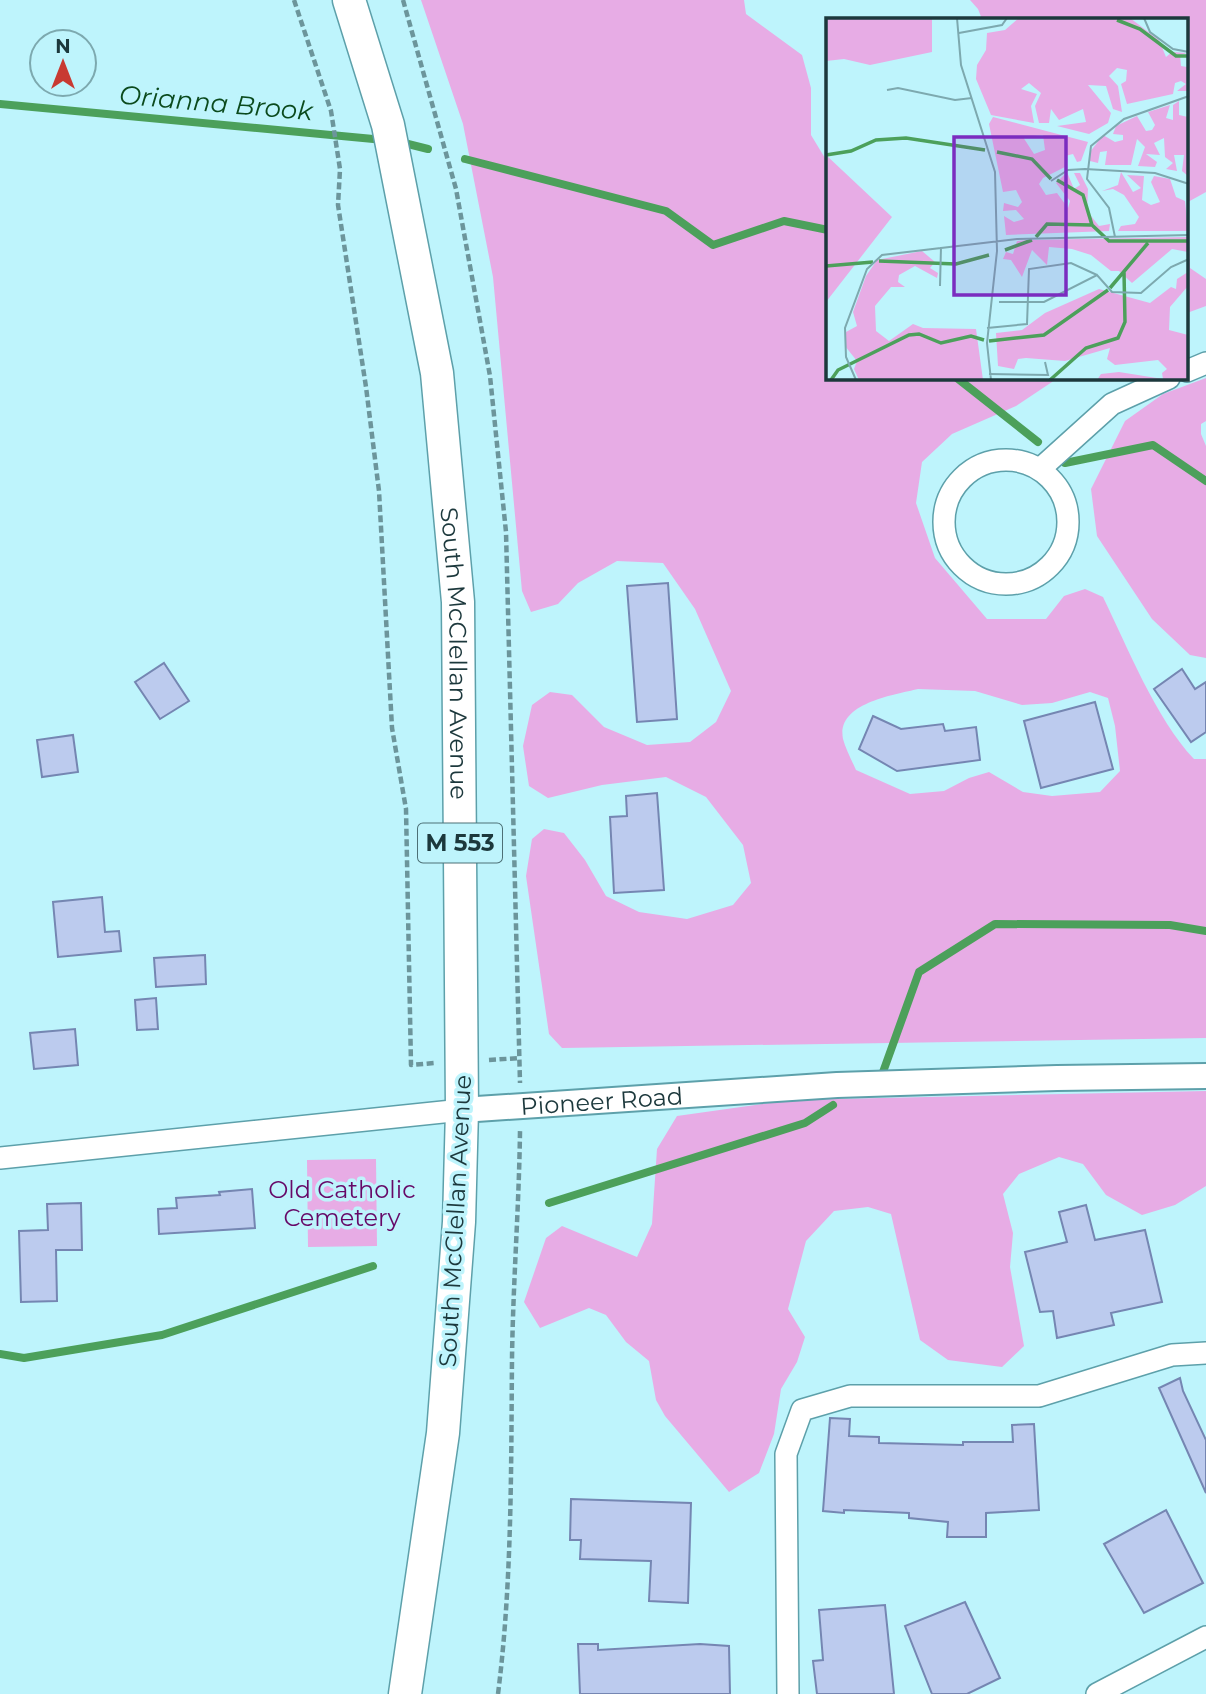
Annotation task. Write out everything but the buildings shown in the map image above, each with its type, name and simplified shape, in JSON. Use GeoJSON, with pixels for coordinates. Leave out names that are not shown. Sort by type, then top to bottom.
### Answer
{"type":"FeatureCollection","features":[{"type":"Feature","properties":{"kind":"main road","name":"South McClellan Avenue"},"geometry":{"type":"LineString","coordinates":[[349,0],[388,125],[438,373],[458,602],[462,1110],[459,1222],[443,1433],[405,1694]]}},
{"type":"Feature","properties":{"kind":"street"},"geometry":{"type":"LineString","coordinates":[[1188,370],[1206,363]]}},
{"type":"Feature","properties":{"kind":"street"},"geometry":{"type":"LineString","coordinates":[[1040,469],[1112,404],[1165,380]]}},
{"type":"Feature","properties":{"kind":"street"},"geometry":{"type":"LineString","coordinates":[[1002,459],[1021,461],[1040,469],[1056,483],[1066,501],[1069,523],[1066,544],[1055,562],[1038,576],[1018,584],[997,584],[976,577],[960,564],[949,547],[944,528],[945,508],[952,489],[965,474],[982,464],[1002,459]]}},
{"type":"Feature","properties":{"kind":"street","name":"Pioneer Road"},"geometry":{"type":"LineString","coordinates":[[0,1158],[520,1106],[837,1085],[1206,1076]]}},
{"type":"Feature","properties":{"kind":"street"},"geometry":{"type":"LineString","coordinates":[[788,1694],[786,1454],[802,1410],[850,1396],[1038,1396],[1172,1355],[1206,1353]]}},
{"type":"Feature","properties":{"kind":"street"},"geometry":{"type":"LineString","coordinates":[[1097,1694],[1206,1637]]}},
{"type":"Feature","properties":{"kind":"path"},"geometry":{"type":"LineString","coordinates":[[294,0],[331,111],[340,169],[340,217],[379,491],[392,728],[406,809],[411,1065],[520,1058]]}},
{"type":"Feature","properties":{"kind":"path"},"geometry":{"type":"LineString","coordinates":[[403,0],[456,190],[490,376],[506,532],[520,1106],[510,1525],[498,1694]]}},
{"type":"Feature","properties":{"kind":"green space"},"geometry":{"type":"Polygon","coordinates":[[[421,0],[744,0],[746,14],[802,55],[811,88],[811,135],[826,160],[826,380],[1055,380],[1016,406],[952,434],[922,462],[916,503],[935,558],[987,619],[1046,619],[1064,596],[1085,589],[1103,597],[1167,724],[1194,759],[1206,759],[1206,1038],[562,1048],[549,1034],[526,876],[532,839],[544,829],[564,833],[585,860],[606,896],[639,912],[687,919],[733,905],[751,883],[743,845],[706,797],[666,777],[602,785],[548,798],[529,786],[523,746],[532,705],[550,692],[572,695],[604,727],[647,745],[690,742],[716,722],[731,691],[695,609],[663,563],[617,561],[578,583],[558,604],[531,612],[522,591],[493,277],[463,124],[421,0]],[[918,689],[882,698],[857,709],[848,717],[843,727],[843,739],[856,770],[910,794],[944,791],[969,778],[989,772],[1023,792],[1052,796],[1100,792],[1120,771],[1115,726],[1108,698],[1090,692],[1052,703],[1022,705],[975,691],[918,689]]]}},
{"type":"Feature","properties":{"kind":"green space"},"geometry":{"type":"Polygon","coordinates":[[[970,0],[1206,0],[1206,192],[1188,202],[1188,18],[982,18],[970,0]]]}},
{"type":"Feature","properties":{"kind":"green space"},"geometry":{"type":"Polygon","coordinates":[[[1188,202],[1190,268],[1206,279],[1206,306],[1188,313],[1188,202]]]}},
{"type":"Feature","properties":{"kind":"green space"},"geometry":{"type":"Polygon","coordinates":[[[1206,378],[1206,421],[1201,424],[1201,434],[1206,446],[1206,658],[1190,655],[1152,619],[1097,536],[1091,489],[1125,421],[1163,394],[1206,378]]]}},
{"type":"Feature","properties":{"kind":"green space"},"geometry":{"type":"Polygon","coordinates":[[[1206,1091],[1206,1186],[1175,1205],[1142,1215],[1106,1195],[1083,1164],[1059,1157],[1019,1174],[1003,1194],[1013,1233],[1010,1267],[1024,1346],[1002,1367],[948,1360],[920,1340],[891,1214],[868,1207],[834,1211],[806,1241],[788,1309],[805,1337],[797,1362],[781,1389],[774,1434],[759,1473],[729,1492],[665,1416],[656,1400],[649,1361],[626,1342],[606,1315],[589,1308],[540,1328],[524,1302],[546,1238],[562,1226],[637,1257],[652,1224],[657,1149],[677,1116],[791,1100],[1206,1091]]]}},
{"type":"Feature","properties":{"kind":"green space","name":"Old Catholic Cemetery"},"geometry":{"type":"Polygon","coordinates":[[[376,1159],[377,1246],[308,1247],[307,1160],[376,1159]]]}},
{"type":"Feature","properties":{"kind":"waterway","name":"Orianna Brook"},"geometry":{"type":"LineString","coordinates":[[0,104],[384,140]]}},
{"type":"Feature","properties":{"kind":"waterway","name":"Orianna Brook"},"geometry":{"type":"LineString","coordinates":[[400,142],[428,149]]}},
{"type":"Feature","properties":{"kind":"waterway","name":"Orianna Brook"},"geometry":{"type":"LineString","coordinates":[[465,159],[666,211],[713,245],[784,221],[826,230]]}},
{"type":"Feature","properties":{"kind":"waterway","name":"Orianna Brook"},"geometry":{"type":"LineString","coordinates":[[960,380],[1038,442]]}},
{"type":"Feature","properties":{"kind":"waterway","name":"Orianna Brook"},"geometry":{"type":"LineString","coordinates":[[1065,463],[1153,445],[1206,481]]}},
{"type":"Feature","properties":{"kind":"waterway"},"geometry":{"type":"LineString","coordinates":[[883,1072],[919,972],[995,924],[1170,925],[1206,931]]}},
{"type":"Feature","properties":{"kind":"waterway"},"geometry":{"type":"LineString","coordinates":[[549,1203],[805,1123],[833,1105]]}},
{"type":"Feature","properties":{"kind":"waterway"},"geometry":{"type":"LineString","coordinates":[[0,1354],[24,1358],[162,1335],[373,1266]]}}]}
